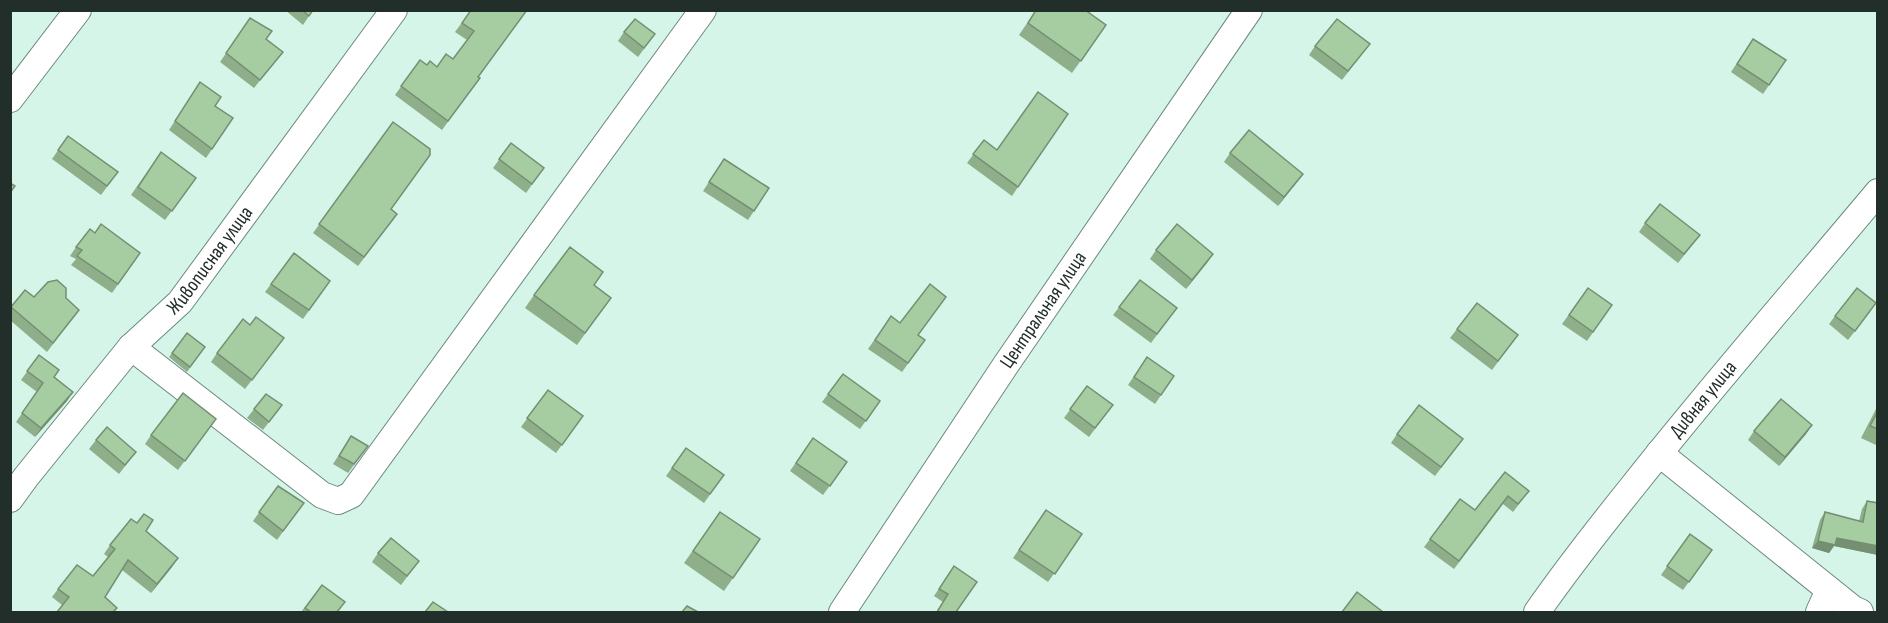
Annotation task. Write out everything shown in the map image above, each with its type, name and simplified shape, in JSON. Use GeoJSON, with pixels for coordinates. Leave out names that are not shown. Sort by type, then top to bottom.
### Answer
{"type":"FeatureCollection","features":[{"type":"Feature","properties":{"kind":"street"},"geometry":{"type":"LineString","coordinates":[[10,99],[78,10]]}},
{"type":"Feature","properties":{"kind":"street","name":"Живописная улица"},"geometry":{"type":"LineString","coordinates":[[10,499],[131,347],[180,302],[394,10]]}},
{"type":"Feature","properties":{"kind":"street"},"geometry":{"type":"LineString","coordinates":[[131,347],[322,495],[338,501],[351,495],[703,10]]}},
{"type":"Feature","properties":{"kind":"street","name":"Центральная улица"},"geometry":{"type":"LineString","coordinates":[[842,612],[1005,366],[1250,10]]}},
{"type":"Feature","properties":{"kind":"street","name":"Дивная улица"},"geometry":{"type":"LineString","coordinates":[[1537,612],[1559,579],[1749,342],[1878,192]]}},
{"type":"Feature","properties":{"kind":"street"},"geometry":{"type":"LineString","coordinates":[[1659,453],[1824,601],[1860,612]]}},
{"type":"Feature","properties":{"kind":"building"},"geometry":{"type":"Polygon","coordinates":[[[302,10],[313,10],[309,16],[302,10]]]}},
{"type":"Feature","properties":{"kind":"building"},"geometry":{"type":"Polygon","coordinates":[[[471,10],[527,10],[448,121],[401,86],[420,60],[427,65],[430,61],[437,67],[446,54],[453,59],[474,31],[462,23],[471,10]]]}},
{"type":"Feature","properties":{"kind":"building"},"geometry":{"type":"Polygon","coordinates":[[[1036,10],[1085,10],[1106,25],[1081,61],[1028,23],[1036,10]]]}},
{"type":"Feature","properties":{"kind":"building"},"geometry":{"type":"Polygon","coordinates":[[[250,18],[272,31],[266,39],[283,52],[260,80],[226,53],[250,18]]]}},
{"type":"Feature","properties":{"kind":"building"},"geometry":{"type":"Polygon","coordinates":[[[635,19],[655,34],[644,48],[624,32],[635,19]]]}},
{"type":"Feature","properties":{"kind":"building"},"geometry":{"type":"Polygon","coordinates":[[[1337,19],[1370,44],[1348,71],[1315,46],[1337,19]]]}},
{"type":"Feature","properties":{"kind":"building"},"geometry":{"type":"Polygon","coordinates":[[[1753,39],[1786,60],[1769,85],[1737,64],[1753,39]]]}},
{"type":"Feature","properties":{"kind":"building"},"geometry":{"type":"Polygon","coordinates":[[[200,82],[221,97],[215,106],[233,118],[212,149],[175,121],[200,82]]]}},
{"type":"Feature","properties":{"kind":"building"},"geometry":{"type":"Polygon","coordinates":[[[1038,92],[1068,114],[1018,187],[973,154],[984,140],[997,150],[1038,92]]]}},
{"type":"Feature","properties":{"kind":"building"},"geometry":{"type":"Polygon","coordinates":[[[393,122],[430,149],[430,155],[391,209],[397,214],[364,257],[319,224],[393,122]]]}},
{"type":"Feature","properties":{"kind":"building"},"geometry":{"type":"Polygon","coordinates":[[[1249,130],[1303,174],[1284,197],[1230,153],[1249,130]]]}},
{"type":"Feature","properties":{"kind":"building"},"geometry":{"type":"Polygon","coordinates":[[[68,136],[118,172],[107,186],[58,150],[68,136]]]}},
{"type":"Feature","properties":{"kind":"building"},"geometry":{"type":"Polygon","coordinates":[[[511,143],[544,168],[532,184],[499,159],[511,143]]]}},
{"type":"Feature","properties":{"kind":"building"},"geometry":{"type":"Polygon","coordinates":[[[161,152],[196,178],[172,211],[138,187],[161,152]]]}},
{"type":"Feature","properties":{"kind":"building"},"geometry":{"type":"Polygon","coordinates":[[[724,159],[769,188],[754,211],[709,182],[724,159]]]}},
{"type":"Feature","properties":{"kind":"building"},"geometry":{"type":"Polygon","coordinates":[[[10,183],[15,186],[10,193],[10,183]]]}},
{"type":"Feature","properties":{"kind":"building"},"geometry":{"type":"Polygon","coordinates":[[[1660,204],[1700,235],[1684,254],[1645,223],[1660,204]]]}},
{"type":"Feature","properties":{"kind":"building"},"geometry":{"type":"Polygon","coordinates":[[[101,224],[140,253],[118,284],[77,256],[82,250],[76,247],[90,229],[95,233],[101,224]]]}},
{"type":"Feature","properties":{"kind":"building"},"geometry":{"type":"Polygon","coordinates":[[[1177,224],[1213,254],[1192,280],[1156,250],[1177,224]]]}},
{"type":"Feature","properties":{"kind":"building"},"geometry":{"type":"Polygon","coordinates":[[[570,247],[603,272],[594,285],[611,298],[585,333],[534,295],[570,247]]]}},
{"type":"Feature","properties":{"kind":"building"},"geometry":{"type":"Polygon","coordinates":[[[294,253],[330,281],[309,310],[271,284],[294,253]]]}},
{"type":"Feature","properties":{"kind":"building"},"geometry":{"type":"Polygon","coordinates":[[[57,280],[66,288],[66,298],[79,310],[53,343],[11,307],[25,290],[34,297],[48,282],[57,280]]]}},
{"type":"Feature","properties":{"kind":"building"},"geometry":{"type":"Polygon","coordinates":[[[1140,280],[1177,308],[1157,334],[1119,307],[1140,280]]]}},
{"type":"Feature","properties":{"kind":"building"},"geometry":{"type":"Polygon","coordinates":[[[930,284],[946,297],[918,335],[925,340],[908,363],[875,340],[891,316],[900,323],[930,284]]]}},
{"type":"Feature","properties":{"kind":"building"},"geometry":{"type":"Polygon","coordinates":[[[1588,288],[1612,305],[1593,332],[1569,315],[1588,288]]]}},
{"type":"Feature","properties":{"kind":"building"},"geometry":{"type":"Polygon","coordinates":[[[1857,288],[1876,303],[1855,331],[1835,316],[1857,288]]]}},
{"type":"Feature","properties":{"kind":"building"},"geometry":{"type":"Polygon","coordinates":[[[1477,303],[1518,335],[1498,361],[1457,329],[1477,303]]]}},
{"type":"Feature","properties":{"kind":"building"},"geometry":{"type":"Polygon","coordinates":[[[256,317],[284,338],[252,380],[217,353],[243,319],[250,325],[256,317]]]}},
{"type":"Feature","properties":{"kind":"building"},"geometry":{"type":"Polygon","coordinates":[[[187,333],[205,347],[190,367],[172,353],[187,333]]]}},
{"type":"Feature","properties":{"kind":"building"},"geometry":{"type":"Polygon","coordinates":[[[39,355],[59,370],[54,377],[73,392],[41,428],[22,413],[43,383],[27,371],[39,355]]]}},
{"type":"Feature","properties":{"kind":"building"},"geometry":{"type":"Polygon","coordinates":[[[1147,357],[1174,376],[1161,395],[1134,377],[1147,357]]]}},
{"type":"Feature","properties":{"kind":"building"},"geometry":{"type":"Polygon","coordinates":[[[843,374],[880,401],[866,421],[828,394],[843,374]]]}},
{"type":"Feature","properties":{"kind":"building"},"geometry":{"type":"Polygon","coordinates":[[[1087,386],[1113,405],[1095,428],[1070,409],[1087,386]]]}},
{"type":"Feature","properties":{"kind":"building"},"geometry":{"type":"Polygon","coordinates":[[[548,390],[583,416],[562,445],[527,418],[548,390]]]}},
{"type":"Feature","properties":{"kind":"building"},"geometry":{"type":"Polygon","coordinates":[[[183,393],[216,419],[185,461],[151,435],[183,393]]]}},
{"type":"Feature","properties":{"kind":"building"},"geometry":{"type":"Polygon","coordinates":[[[266,394],[282,405],[269,422],[254,409],[266,394]]]}},
{"type":"Feature","properties":{"kind":"building"},"geometry":{"type":"Polygon","coordinates":[[[1781,399],[1812,425],[1785,457],[1754,431],[1781,399]]]}},
{"type":"Feature","properties":{"kind":"building"},"geometry":{"type":"Polygon","coordinates":[[[1419,405],[1463,439],[1441,467],[1397,434],[1419,405]]]}},
{"type":"Feature","properties":{"kind":"building"},"geometry":{"type":"Polygon","coordinates":[[[1878,411],[1878,429],[1870,426],[1878,411]]]}},
{"type":"Feature","properties":{"kind":"building"},"geometry":{"type":"Polygon","coordinates":[[[107,427],[136,452],[125,465],[96,440],[107,427]]]}},
{"type":"Feature","properties":{"kind":"building"},"geometry":{"type":"Polygon","coordinates":[[[351,436],[368,446],[354,464],[339,456],[351,436]]]}},
{"type":"Feature","properties":{"kind":"building"},"geometry":{"type":"Polygon","coordinates":[[[813,438],[847,462],[830,486],[796,463],[813,438]]]}},
{"type":"Feature","properties":{"kind":"building"},"geometry":{"type":"Polygon","coordinates":[[[686,448],[724,475],[710,494],[672,468],[686,448]]]}},
{"type":"Feature","properties":{"kind":"building"},"geometry":{"type":"Polygon","coordinates":[[[1505,472],[1529,491],[1518,504],[1508,496],[1459,561],[1430,539],[1460,499],[1475,510],[1505,472]]]}},
{"type":"Feature","properties":{"kind":"building"},"geometry":{"type":"Polygon","coordinates":[[[278,486],[304,503],[283,531],[259,512],[278,486]]]}},
{"type":"Feature","properties":{"kind":"building"},"geometry":{"type":"Polygon","coordinates":[[[1867,501],[1878,503],[1878,546],[1837,538],[1835,545],[1818,541],[1825,512],[1863,522],[1867,501]]]}},
{"type":"Feature","properties":{"kind":"building"},"geometry":{"type":"Polygon","coordinates":[[[1046,510],[1082,534],[1055,574],[1019,550],[1046,510]]]}},
{"type":"Feature","properties":{"kind":"building"},"geometry":{"type":"Polygon","coordinates":[[[720,512],[760,539],[733,578],[693,551],[720,512]]]}},
{"type":"Feature","properties":{"kind":"building"},"geometry":{"type":"Polygon","coordinates":[[[144,514],[153,520],[146,531],[178,558],[157,584],[128,560],[105,597],[117,608],[113,612],[57,612],[69,597],[58,589],[77,565],[93,576],[115,549],[110,545],[131,519],[137,523],[144,514]]]}},
{"type":"Feature","properties":{"kind":"building"},"geometry":{"type":"Polygon","coordinates":[[[1690,534],[1712,550],[1689,582],[1667,566],[1690,534]]]}},
{"type":"Feature","properties":{"kind":"building"},"geometry":{"type":"Polygon","coordinates":[[[391,538],[419,561],[407,576],[378,553],[391,538]]]}},
{"type":"Feature","properties":{"kind":"building"},"geometry":{"type":"Polygon","coordinates":[[[954,566],[977,582],[956,612],[937,612],[948,594],[939,589],[954,566]]]}},
{"type":"Feature","properties":{"kind":"building"},"geometry":{"type":"Polygon","coordinates":[[[322,585],[345,602],[337,612],[311,612],[305,608],[322,585]]]}},
{"type":"Feature","properties":{"kind":"building"},"geometry":{"type":"Polygon","coordinates":[[[1357,592],[1383,612],[1342,612],[1357,592]]]}},
{"type":"Feature","properties":{"kind":"building"},"geometry":{"type":"Polygon","coordinates":[[[433,602],[448,612],[425,612],[433,602]]]}},
{"type":"Feature","properties":{"kind":"building"},"geometry":{"type":"Polygon","coordinates":[[[687,606],[698,612],[682,612],[687,606]]]}}]}
